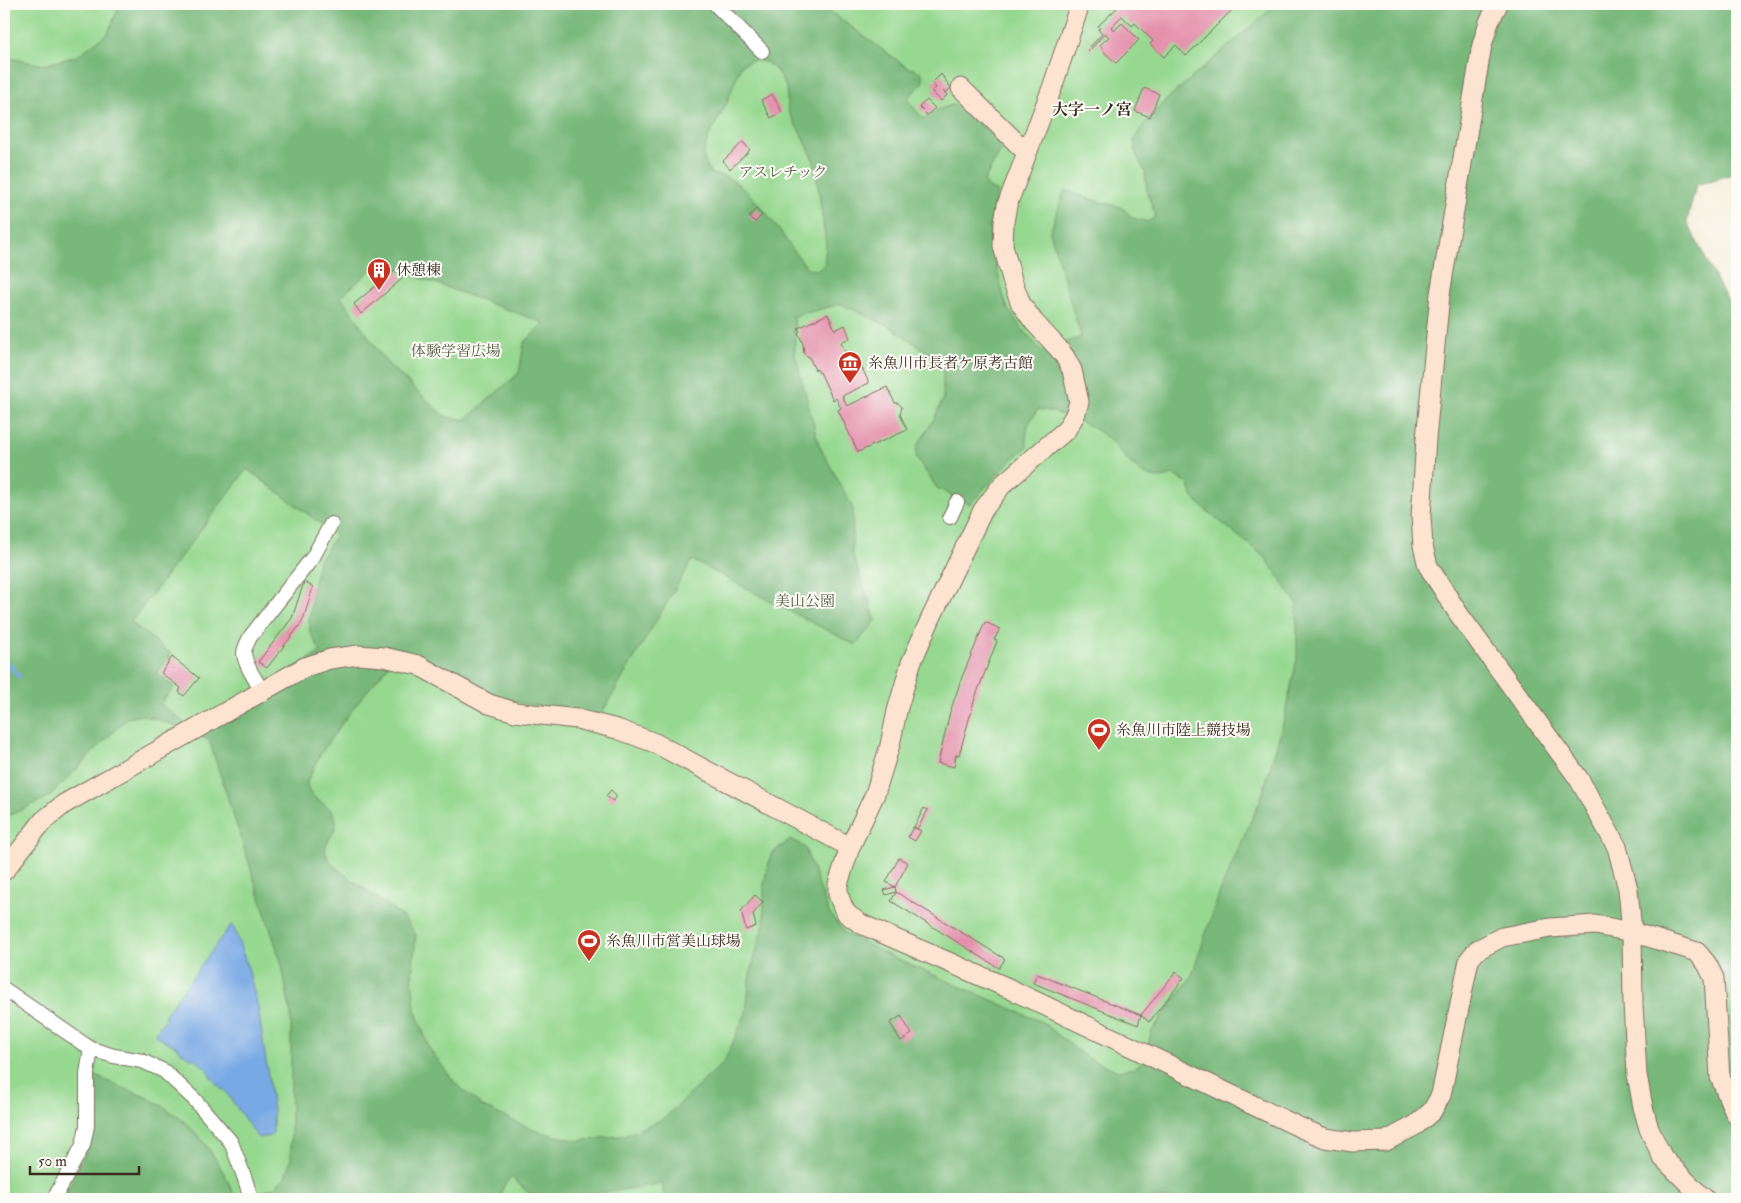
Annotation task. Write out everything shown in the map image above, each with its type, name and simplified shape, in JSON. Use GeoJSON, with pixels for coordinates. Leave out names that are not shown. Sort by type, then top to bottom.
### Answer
{"type":"FeatureCollection","features":[{"type":"Feature","properties":{"kind":"street"},"geometry":{"type":"LineString","coordinates":[[715,4],[762,51]]}},
{"type":"Feature","properties":{"kind":"street"},"geometry":{"type":"LineString","coordinates":[[1080,4],[1052,88],[1007,205],[1004,222],[1004,246],[1013,283],[1021,304],[1034,322],[1058,348],[1072,370],[1079,402],[1075,415],[1066,430],[1002,485],[983,510],[930,620],[911,663],[875,794],[850,847],[840,874],[838,894],[847,914],[861,924],[1023,995],[1301,1128],[1325,1138],[1354,1142],[1386,1141],[1416,1125],[1432,1111],[1441,1095],[1469,960],[1477,950],[1502,937],[1550,928],[1594,925],[1632,932],[1697,952],[1707,964],[1714,978],[1720,1077],[1737,1116]]}},
{"type":"Feature","properties":{"kind":"street"},"geometry":{"type":"LineString","coordinates":[[1498,4],[1489,22],[1482,45],[1440,294],[1426,438],[1421,516],[1423,546],[1428,566],[1458,613],[1579,778],[1617,847],[1628,889],[1632,932],[1632,1004],[1638,1075],[1649,1129],[1663,1158],[1705,1199]]}},
{"type":"Feature","properties":{"kind":"street"},"geometry":{"type":"LineString","coordinates":[[961,88],[1027,153]]}},
{"type":"Feature","properties":{"kind":"street"},"geometry":{"type":"LineString","coordinates":[[950,517],[957,502]]}},
{"type":"Feature","properties":{"kind":"street"},"geometry":{"type":"LineString","coordinates":[[262,691],[248,666],[244,651],[250,637],[313,557],[331,524]]}},
{"type":"Feature","properties":{"kind":"street"},"geometry":{"type":"LineString","coordinates":[[4,871],[43,821],[64,804],[305,667],[330,659],[358,655],[384,657],[418,665],[489,704],[515,712],[576,718],[617,729],[655,743],[850,847]]}},
{"type":"Feature","properties":{"kind":"street"},"geometry":{"type":"LineString","coordinates":[[4,989],[91,1049],[114,1056],[142,1061],[164,1070],[194,1099],[231,1142],[251,1199]]}},
{"type":"Feature","properties":{"kind":"street"},"geometry":{"type":"LineString","coordinates":[[54,1199],[83,1145],[88,1126],[87,1074],[91,1049]]}},
{"type":"Feature","properties":{"kind":"green space","name":"美山公園"},"geometry":{"type":"Polygon","coordinates":[[[4,4],[1476,4],[1455,1199],[4,1199],[4,4]]]}},
{"type":"Feature","properties":{"kind":"green space","name":"美山公園"},"geometry":{"type":"Polygon","coordinates":[[[120,4],[787,4],[820,6],[908,68],[922,73],[923,83],[907,99],[923,119],[938,110],[952,105],[964,109],[996,140],[1001,151],[984,180],[987,187],[997,192],[990,221],[990,242],[1008,309],[1041,351],[1081,337],[1050,232],[1065,190],[1121,207],[1133,218],[1148,222],[1156,216],[1147,193],[1145,172],[1136,154],[1134,140],[1143,125],[1168,98],[1268,12],[1273,4],[1737,4],[1737,176],[1732,174],[1696,185],[1687,222],[1722,291],[1737,313],[1737,1199],[664,1199],[662,1183],[551,1199],[529,1193],[511,1177],[498,1199],[243,1199],[275,1187],[285,1177],[291,1159],[291,1016],[282,965],[209,740],[168,723],[142,715],[127,718],[50,796],[4,817],[4,57],[44,65],[77,56],[108,33],[120,4]],[[753,60],[741,65],[727,103],[709,136],[703,156],[711,174],[721,175],[737,183],[770,218],[808,269],[817,270],[824,266],[826,244],[815,165],[808,147],[788,111],[786,87],[776,70],[766,62],[753,60]],[[377,264],[341,297],[387,363],[444,416],[465,420],[519,373],[524,343],[544,323],[396,269],[377,264]],[[841,304],[794,316],[795,354],[819,445],[853,508],[852,553],[876,621],[855,645],[692,560],[600,716],[516,702],[398,655],[364,694],[341,725],[321,753],[307,782],[311,794],[334,814],[336,820],[336,827],[326,847],[329,860],[336,868],[403,917],[416,935],[412,977],[415,1009],[429,1048],[455,1083],[483,1107],[536,1131],[578,1141],[626,1135],[663,1119],[724,1062],[746,1013],[750,975],[764,924],[764,883],[771,854],[790,840],[805,848],[829,913],[845,933],[890,956],[1042,1022],[1087,1058],[1118,1071],[1134,1068],[1145,1060],[1151,1032],[1191,977],[1221,889],[1262,796],[1283,723],[1297,658],[1297,604],[1265,557],[1193,498],[1188,483],[1173,475],[1162,478],[1152,477],[1143,473],[1106,437],[1091,427],[1074,419],[1038,409],[1028,426],[1026,435],[1027,447],[1008,463],[970,504],[937,488],[916,457],[917,446],[934,419],[943,399],[943,363],[889,326],[841,304]],[[247,469],[131,622],[171,654],[157,673],[174,687],[160,704],[191,727],[321,652],[310,632],[309,621],[313,588],[318,562],[336,535],[247,469]]]}},
{"type":"Feature","properties":{"kind":"green space"},"geometry":{"type":"Polygon","coordinates":[[[94,1075],[161,1105],[187,1124],[215,1158],[236,1199],[62,1199],[82,1161],[93,1131],[96,1116],[94,1075]]]}},
{"type":"Feature","properties":{"kind":"water"},"geometry":{"type":"Polygon","coordinates":[[[233,925],[248,968],[258,1007],[273,1109],[273,1133],[270,1136],[258,1138],[224,1089],[222,1090],[210,1076],[209,1071],[194,1058],[192,1059],[177,1049],[177,1047],[156,1036],[155,1033],[166,1018],[164,1016],[230,926],[233,925]]]}},
{"type":"Feature","properties":{"kind":"building"},"geometry":{"type":"Polygon","coordinates":[[[1103,4],[1238,4],[1186,56],[1176,45],[1164,57],[1150,44],[1153,41],[1135,23],[1132,26],[1122,16],[1111,27],[1114,31],[1122,23],[1139,40],[1116,63],[1105,53],[1100,45],[1109,37],[1105,33],[1089,51],[1088,49],[1102,34],[1098,26],[1117,8],[1103,4]]]}},
{"type":"Feature","properties":{"kind":"building"},"geometry":{"type":"Polygon","coordinates":[[[941,74],[951,88],[946,93],[943,91],[947,95],[941,101],[932,92],[936,88],[932,83],[941,74]]]}},
{"type":"Feature","properties":{"kind":"building"},"geometry":{"type":"Polygon","coordinates":[[[1144,88],[1159,94],[1150,117],[1135,111],[1144,88]]]}},
{"type":"Feature","properties":{"kind":"building"},"geometry":{"type":"Polygon","coordinates":[[[772,94],[782,112],[771,118],[761,100],[772,94]]]}},
{"type":"Feature","properties":{"kind":"building"},"geometry":{"type":"Polygon","coordinates":[[[927,100],[935,108],[927,115],[919,107],[927,100]]]}},
{"type":"Feature","properties":{"kind":"building"},"geometry":{"type":"Polygon","coordinates":[[[743,142],[750,150],[730,169],[723,161],[743,142]]]}},
{"type":"Feature","properties":{"kind":"building"},"geometry":{"type":"Polygon","coordinates":[[[756,209],[762,215],[755,222],[749,217],[756,209]]]}},
{"type":"Feature","properties":{"kind":"building","name":"休憩棟"},"geometry":{"type":"Polygon","coordinates":[[[396,269],[403,278],[361,314],[354,304],[396,269]]]}},
{"type":"Feature","properties":{"kind":"building"},"geometry":{"type":"Polygon","coordinates":[[[828,314],[835,330],[845,325],[850,338],[841,342],[848,359],[856,355],[869,383],[842,396],[847,406],[887,387],[895,403],[902,407],[900,414],[907,430],[858,452],[838,410],[841,408],[836,398],[833,400],[820,372],[817,369],[815,370],[809,357],[804,354],[803,344],[798,332],[800,331],[798,328],[828,314]]]}},
{"type":"Feature","properties":{"kind":"building"},"geometry":{"type":"Polygon","coordinates":[[[304,582],[313,587],[304,617],[267,668],[258,662],[292,618],[304,582]]]}},
{"type":"Feature","properties":{"kind":"building"},"geometry":{"type":"Polygon","coordinates":[[[985,622],[1000,629],[994,640],[997,641],[975,698],[959,755],[956,755],[954,767],[938,763],[950,712],[962,677],[985,622]]]}},
{"type":"Feature","properties":{"kind":"building"},"geometry":{"type":"Polygon","coordinates":[[[172,657],[199,678],[184,696],[179,692],[181,688],[161,673],[172,657]]]}},
{"type":"Feature","properties":{"kind":"building"},"geometry":{"type":"Polygon","coordinates":[[[611,790],[617,796],[613,801],[606,796],[611,790]]]}},
{"type":"Feature","properties":{"kind":"building"},"geometry":{"type":"Polygon","coordinates":[[[924,808],[928,810],[917,829],[914,827],[924,808]]]}},
{"type":"Feature","properties":{"kind":"building"},"geometry":{"type":"Polygon","coordinates":[[[913,827],[921,831],[915,841],[908,837],[913,827]]]}},
{"type":"Feature","properties":{"kind":"building"},"geometry":{"type":"Polygon","coordinates":[[[899,858],[908,863],[895,887],[886,882],[899,858]]]}},
{"type":"Feature","properties":{"kind":"building"},"geometry":{"type":"Polygon","coordinates":[[[895,887],[896,892],[886,895],[884,890],[895,887]]]}},
{"type":"Feature","properties":{"kind":"building"},"geometry":{"type":"Polygon","coordinates":[[[896,892],[1005,959],[999,968],[891,901],[896,892]]]}},
{"type":"Feature","properties":{"kind":"building"},"geometry":{"type":"Polygon","coordinates":[[[755,895],[763,902],[753,914],[756,926],[746,930],[741,911],[755,895]]]}},
{"type":"Feature","properties":{"kind":"building"},"geometry":{"type":"Polygon","coordinates":[[[1176,972],[1184,978],[1149,1022],[1141,1015],[1176,972]]]}},
{"type":"Feature","properties":{"kind":"building"},"geometry":{"type":"Polygon","coordinates":[[[1037,974],[1141,1015],[1138,1025],[1033,983],[1037,974]]]}},
{"type":"Feature","properties":{"kind":"building"},"geometry":{"type":"Polygon","coordinates":[[[901,1016],[912,1034],[901,1041],[890,1023],[901,1016]]]}},
{"type":"Feature","properties":{"kind":"waterway"},"geometry":{"type":"LineString","coordinates":[[4,660],[19,676]]}},
{"type":"Feature","properties":{"kind":"place","name":"休憩棟"},"geometry":{"type":"Point","coordinates":[379,291]}},
{"type":"Feature","properties":{"kind":"place","name":"糸魚川市長者ケ原考古館"},"geometry":{"type":"Point","coordinates":[850,384]}},
{"type":"Feature","properties":{"kind":"place","name":"糸魚川市陸上競技場"},"geometry":{"type":"Point","coordinates":[1099,751]}},
{"type":"Feature","properties":{"kind":"place","name":"糸魚川市営美山球場"},"geometry":{"type":"Point","coordinates":[589,962]}},
{"type":"Feature","properties":{"kind":"district","name":"大字一ノ宮"},"geometry":{"type":"Point","coordinates":[1092,109]}},
{"type":"Feature","properties":{"kind":"park label","name":"アスレチック"},"geometry":{"type":"Point","coordinates":[783,172]}},
{"type":"Feature","properties":{"kind":"park label","name":"体験学習広場"},"geometry":{"type":"Point","coordinates":[456,351]}}]}
